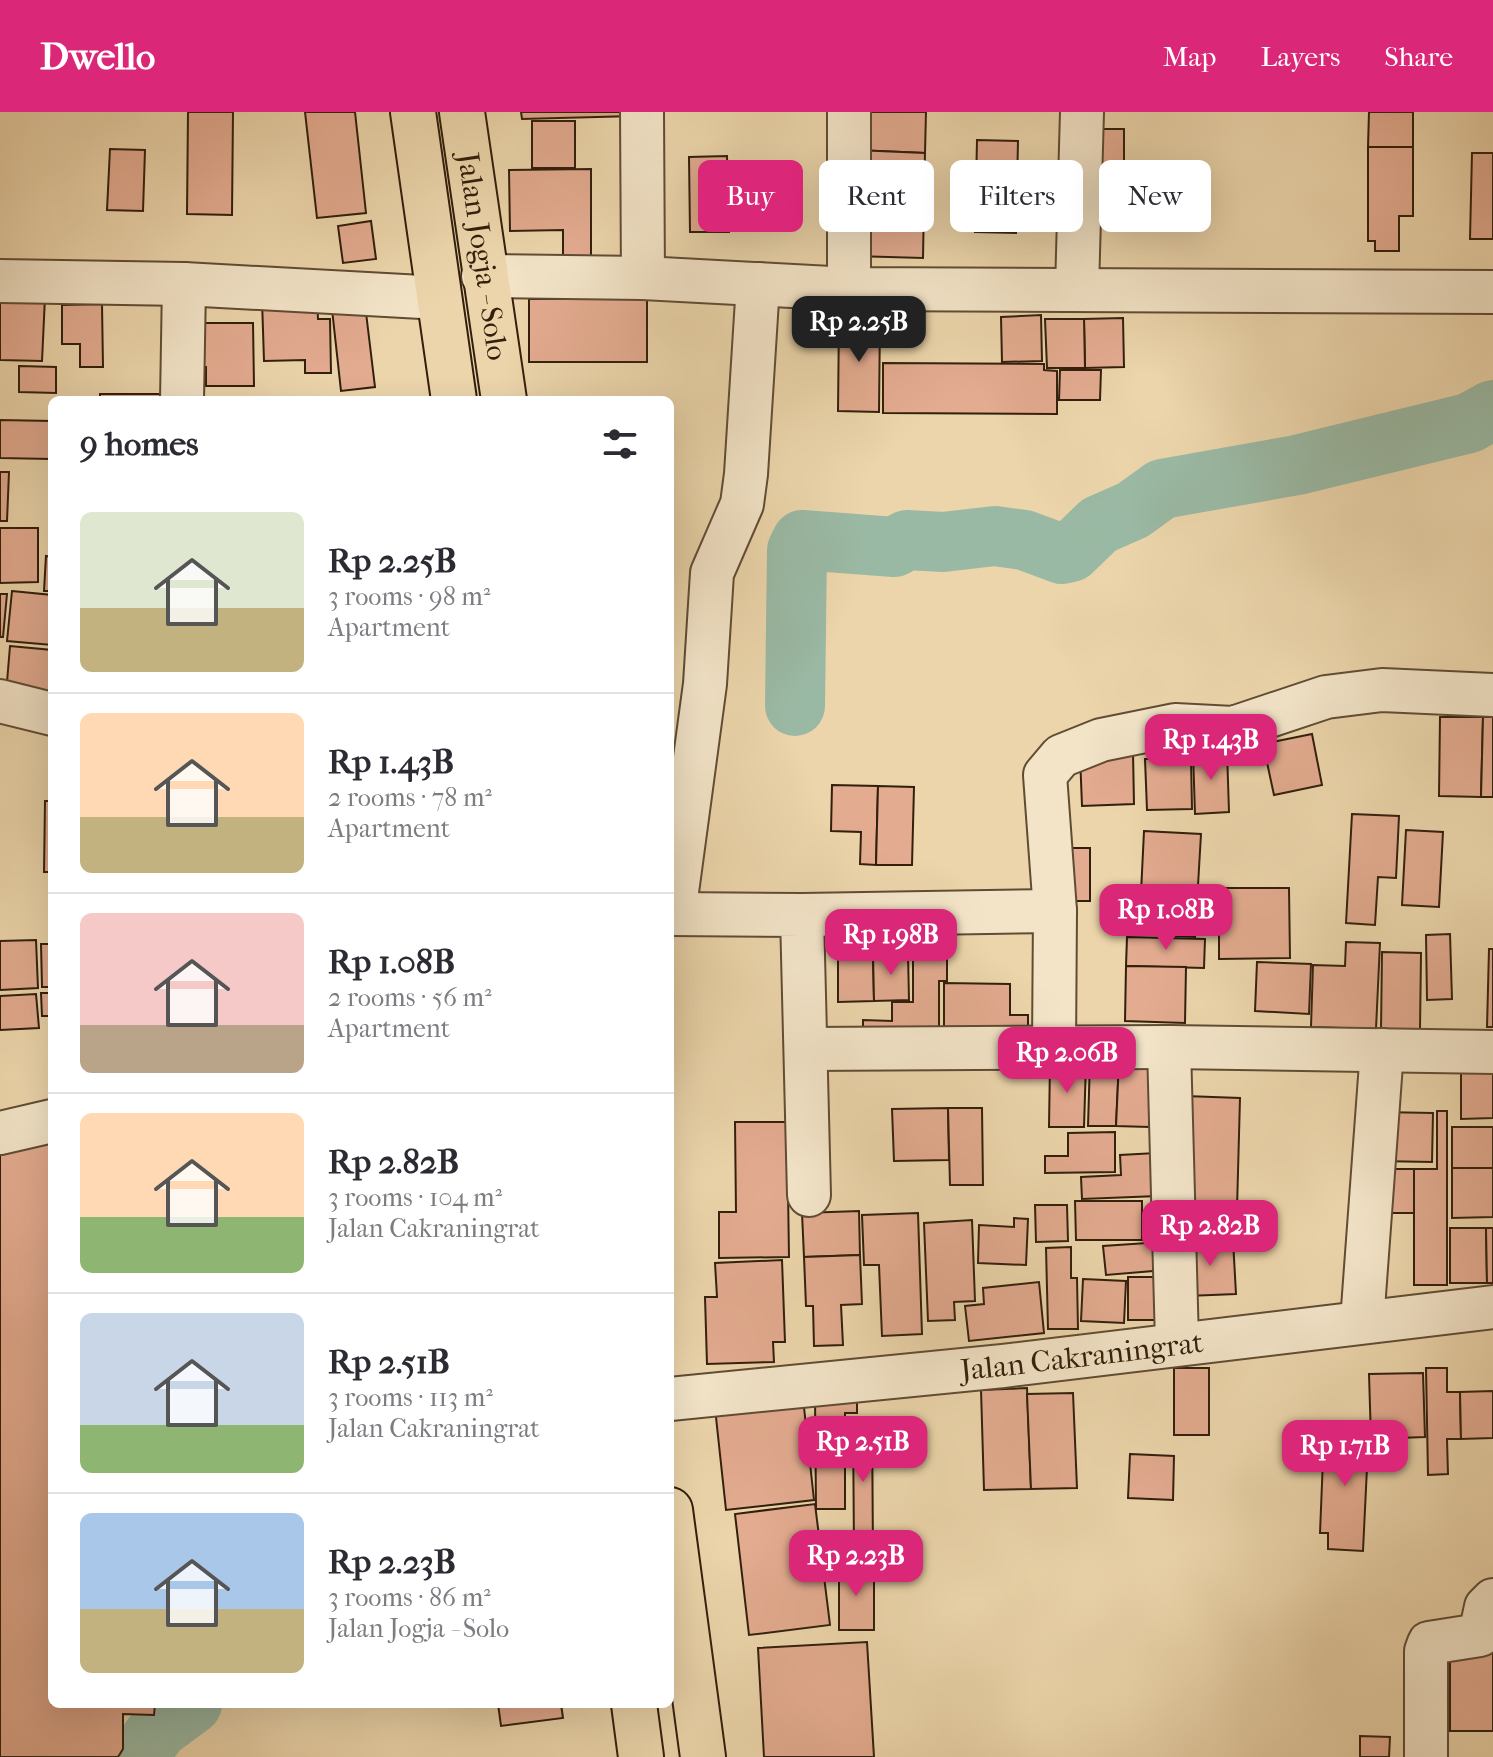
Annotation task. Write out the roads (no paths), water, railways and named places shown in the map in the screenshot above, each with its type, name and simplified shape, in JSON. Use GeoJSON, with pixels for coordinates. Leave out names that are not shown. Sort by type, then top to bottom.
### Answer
{"type":"FeatureCollection","features":[{"type":"Feature","properties":{"kind":"highway","name":"Jalan Jogja - Solo"},"geometry":{"type":"LineString","coordinates":[[413,112],[453,396]]}},
{"type":"Feature","properties":{"kind":"highway","name":"Jalan Jogja - Solo"},"geometry":{"type":"LineString","coordinates":[[462,112],[483,276],[503,396]]}},
{"type":"Feature","properties":{"kind":"highway"},"geometry":{"type":"LineString","coordinates":[[674,1540],[703,1757]]}},
{"type":"Feature","properties":{"kind":"highway"},"geometry":{"type":"LineString","coordinates":[[635,1708],[641,1757]]}},
{"type":"Feature","properties":{"kind":"street"},"geometry":{"type":"LineString","coordinates":[[642,112],[643,278]]}},
{"type":"Feature","properties":{"kind":"street"},"geometry":{"type":"LineString","coordinates":[[849,112],[849,289]]}},
{"type":"Feature","properties":{"kind":"street"},"geometry":{"type":"LineString","coordinates":[[1077,289],[1082,112]]}},
{"type":"Feature","properties":{"kind":"street"},"geometry":{"type":"LineString","coordinates":[[483,276],[643,278],[849,289],[1493,292]]}},
{"type":"Feature","properties":{"kind":"street"},"geometry":{"type":"LineString","coordinates":[[0,281],[184,284],[440,298]]}},
{"type":"Feature","properties":{"kind":"street"},"geometry":{"type":"LineString","coordinates":[[182,396],[184,284]]}},
{"type":"Feature","properties":{"kind":"street"},"geometry":{"type":"LineString","coordinates":[[674,900],[705,684],[712,573],[742,504],[758,284]]}},
{"type":"Feature","properties":{"kind":"street"},"geometry":{"type":"LineString","coordinates":[[1054,1048],[1055,911],[1045,775],[1061,756],[1101,740],[1175,725],[1233,728],[1326,697],[1360,691],[1493,695]]}},
{"type":"Feature","properties":{"kind":"street"},"geometry":{"type":"LineString","coordinates":[[0,701],[48,713]]}},
{"type":"Feature","properties":{"kind":"street"},"geometry":{"type":"LineString","coordinates":[[674,914],[1055,911]]}},
{"type":"Feature","properties":{"kind":"street"},"geometry":{"type":"LineString","coordinates":[[802,915],[809,1195]]}},
{"type":"Feature","properties":{"kind":"street"},"geometry":{"type":"LineString","coordinates":[[806,1049],[1169,1047],[1493,1052]]}},
{"type":"Feature","properties":{"kind":"street"},"geometry":{"type":"LineString","coordinates":[[1169,1047],[1177,1343]]}},
{"type":"Feature","properties":{"kind":"street"},"geometry":{"type":"LineString","coordinates":[[1362,1322],[1382,1050]]}},
{"type":"Feature","properties":{"kind":"street"},"geometry":{"type":"LineString","coordinates":[[0,1133],[48,1122]]}},
{"type":"Feature","properties":{"kind":"street","name":"Jalan Cakraningrat"},"geometry":{"type":"LineString","coordinates":[[674,1399],[1003,1366],[1493,1307]]}},
{"type":"Feature","properties":{"kind":"street"},"geometry":{"type":"LineString","coordinates":[[1426,1757],[1426,1651],[1429,1643],[1480,1635],[1486,1607],[1493,1600]]}},
{"type":"Feature","properties":{"kind":"waterway"},"geometry":{"type":"LineString","coordinates":[[795,706],[797,550],[802,540],[894,547],[907,540],[943,542],[995,536],[1024,540],[1062,554],[1071,552],[1099,525],[1133,510],[1162,489],[1297,465],[1469,423],[1493,410]]}},
{"type":"Feature","properties":{"kind":"waterway"},"geometry":{"type":"LineString","coordinates":[[138,1757],[158,1729],[187,1708]]}}]}
